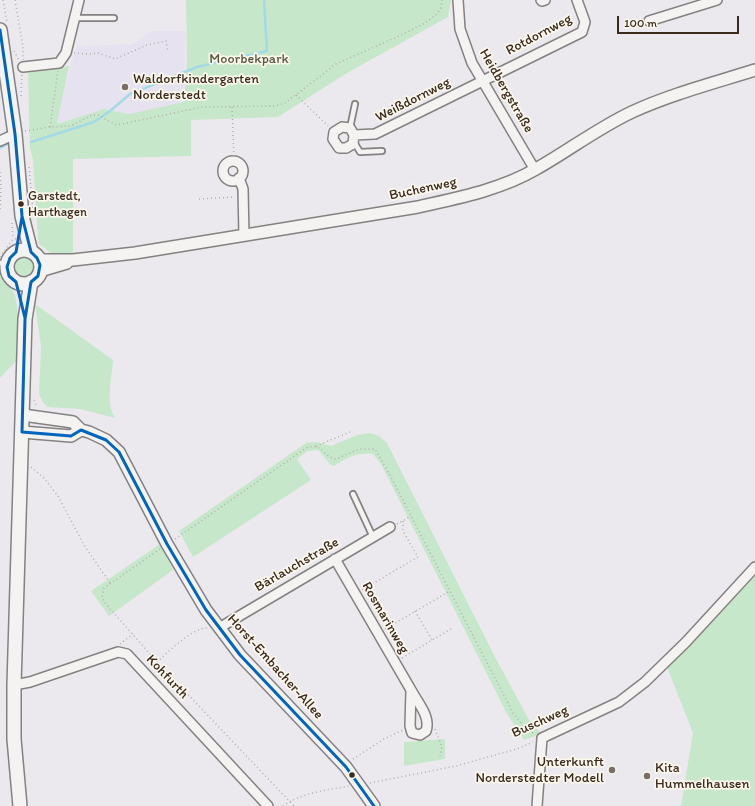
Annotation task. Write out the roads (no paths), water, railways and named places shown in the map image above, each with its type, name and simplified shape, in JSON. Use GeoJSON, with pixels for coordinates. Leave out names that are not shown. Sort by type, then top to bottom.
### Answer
{"type":"FeatureCollection","features":[{"type":"Feature","properties":{"kind":"main road"},"geometry":{"type":"LineString","coordinates":[[0,30],[3,65],[20,133],[16,252]]}},
{"type":"Feature","properties":{"kind":"main road"},"geometry":{"type":"LineString","coordinates":[[16,282],[22,284],[32,282],[36,279],[36,261],[17,217]]}},
{"type":"Feature","properties":{"kind":"main road"},"geometry":{"type":"LineString","coordinates":[[25,318],[20,290],[16,282],[8,273],[2,261],[10,258],[16,252],[24,251],[36,261]]}},
{"type":"Feature","properties":{"kind":"main road"},"geometry":{"type":"LineString","coordinates":[[20,806],[14,739],[14,685],[25,318],[32,282]]}},
{"type":"Feature","properties":{"kind":"street"},"geometry":{"type":"LineString","coordinates":[[23,67],[59,63],[66,53],[79,0]]}},
{"type":"Feature","properties":{"kind":"street","name":"Heidbergstraße"},"geometry":{"type":"LineString","coordinates":[[458,0],[460,29],[465,47],[482,81],[535,170]]}},
{"type":"Feature","properties":{"kind":"street","name":"Rotdornweg"},"geometry":{"type":"LineString","coordinates":[[541,0],[542,2],[545,0]]}},
{"type":"Feature","properties":{"kind":"street","name":"Rotdornweg"},"geometry":{"type":"LineString","coordinates":[[482,81],[582,32],[585,22],[577,0]]}},
{"type":"Feature","properties":{"kind":"street"},"geometry":{"type":"LineString","coordinates":[[649,21],[717,0]]}},
{"type":"Feature","properties":{"kind":"street","name":"Buchenweg"},"geometry":{"type":"LineString","coordinates":[[36,261],[73,260],[135,253],[244,236],[440,202],[478,192],[535,170],[586,137],[633,112],[755,70]]}},
{"type":"Feature","properties":{"kind":"street","name":"Weißdornweg"},"geometry":{"type":"LineString","coordinates":[[352,135],[346,148],[339,148],[333,142],[334,132],[342,127],[352,135],[375,134],[482,81]]}},
{"type":"Feature","properties":{"kind":"street"},"geometry":{"type":"LineString","coordinates":[[0,141],[20,133]]}},
{"type":"Feature","properties":{"kind":"street"},"geometry":{"type":"LineString","coordinates":[[239,178],[229,180],[223,172],[226,164],[234,161],[242,167],[239,178],[243,197],[244,236]]}},
{"type":"Feature","properties":{"kind":"street","name":"Horst-Embacher-Allee"},"geometry":{"type":"LineString","coordinates":[[23,415],[73,422],[81,430],[99,436],[120,452],[190,586],[219,628],[252,668],[344,766],[374,806]]}},
{"type":"Feature","properties":{"kind":"street"},"geometry":{"type":"LineString","coordinates":[[22,432],[71,436],[81,430]]}},
{"type":"Feature","properties":{"kind":"street","name":"Bärlauchstraße"},"geometry":{"type":"LineString","coordinates":[[219,628],[390,527]]}},
{"type":"Feature","properties":{"kind":"street","name":"Rosmarinweg"},"geometry":{"type":"LineString","coordinates":[[335,560],[395,662],[411,690],[427,718],[428,725],[426,731],[420,734],[412,732],[410,726],[411,690]]}},
{"type":"Feature","properties":{"kind":"street","name":"Buschweg"},"geometry":{"type":"LineString","coordinates":[[537,806],[542,738],[619,702],[645,682],[686,642],[755,567]]}},
{"type":"Feature","properties":{"kind":"street","name":"Kohfurth"},"geometry":{"type":"LineString","coordinates":[[14,685],[30,682],[118,652],[127,654],[268,806]]}},
{"type":"Feature","properties":{"kind":"lane"},"geometry":{"type":"LineString","coordinates":[[75,18],[114,18]]}},
{"type":"Feature","properties":{"kind":"lane"},"geometry":{"type":"LineString","coordinates":[[355,104],[352,135],[360,152],[382,151]]}},
{"type":"Feature","properties":{"kind":"lane"},"geometry":{"type":"LineString","coordinates":[[353,494],[373,538]]}},
{"type":"Feature","properties":{"kind":"waterway"},"geometry":{"type":"LineString","coordinates":[[31,142],[94,122],[130,94],[197,67],[267,51],[264,0]]}},
{"type":"Feature","properties":{"kind":"waterway"},"geometry":{"type":"LineString","coordinates":[[0,148],[10,143]]}},
{"type":"Feature","properties":{"kind":"place","name":"Waldorfkindergarten Norderstedt"},"geometry":{"type":"Point","coordinates":[125,87]}},
{"type":"Feature","properties":{"kind":"place","name":"Garstedt, Harthagen"},"geometry":{"type":"Point","coordinates":[21,204]}},
{"type":"Feature","properties":{"kind":"place","name":"Unterkunft Norderstedter Modell"},"geometry":{"type":"Point","coordinates":[612,770]}},
{"type":"Feature","properties":{"kind":"place","name":"Kita Hummelhausen"},"geometry":{"type":"Point","coordinates":[647,776]}},
{"type":"Feature","properties":{"kind":"park label","name":"Moorbekpark"},"geometry":{"type":"Point","coordinates":[249,59]}}]}
